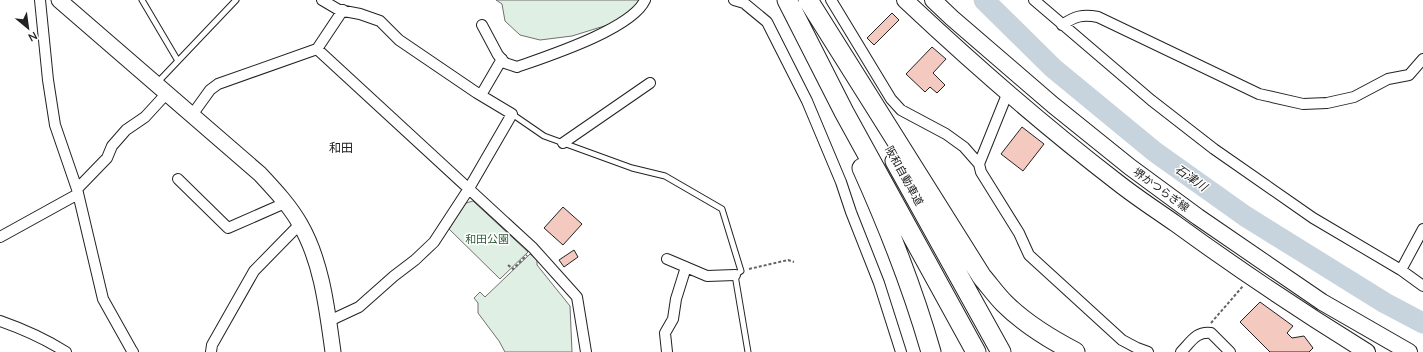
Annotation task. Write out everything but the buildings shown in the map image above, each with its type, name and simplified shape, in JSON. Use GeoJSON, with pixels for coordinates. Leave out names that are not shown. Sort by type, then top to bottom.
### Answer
{"type":"FeatureCollection","features":[{"type":"Feature","properties":{"kind":"highway","name":"阪和自動車道"},"geometry":{"type":"LineString","coordinates":[[787,0],[844,112],[976,352]]}},
{"type":"Feature","properties":{"kind":"highway","name":"阪和自動車道"},"geometry":{"type":"LineString","coordinates":[[808,0],[1001,352]]}},
{"type":"Feature","properties":{"kind":"highway"},"geometry":{"type":"LineString","coordinates":[[808,0],[982,277],[1004,303],[1027,322],[1059,344],[1075,352]]}},
{"type":"Feature","properties":{"kind":"highway"},"geometry":{"type":"LineString","coordinates":[[844,112],[854,151],[886,222],[923,323],[931,352]]}},
{"type":"Feature","properties":{"kind":"main road","name":"堺かつらぎ線"},"geometry":{"type":"LineString","coordinates":[[906,0],[950,42],[1060,137],[1118,183],[1250,277],[1305,314],[1367,352]]}},
{"type":"Feature","properties":{"kind":"main road","name":"堺かつらぎ線"},"geometry":{"type":"LineString","coordinates":[[933,0],[1053,105],[1130,167],[1198,217],[1322,302],[1409,352]]}},
{"type":"Feature","properties":{"kind":"street"},"geometry":{"type":"LineString","coordinates":[[40,0],[48,80],[55,125],[77,191],[103,299],[133,352]]}},
{"type":"Feature","properties":{"kind":"street"},"geometry":{"type":"LineString","coordinates":[[59,0],[260,174],[285,203],[300,224],[316,260],[323,288],[333,352]]}},
{"type":"Feature","properties":{"kind":"street"},"geometry":{"type":"LineString","coordinates":[[322,0],[339,10],[360,14],[380,21],[399,40],[481,96],[512,114],[468,190],[434,242],[359,308],[329,321]]}},
{"type":"Feature","properties":{"kind":"street"},"geometry":{"type":"LineString","coordinates":[[482,25],[502,60],[505,63],[517,67],[585,42],[627,20],[642,7],[645,0]]}},
{"type":"Feature","properties":{"kind":"street"},"geometry":{"type":"LineString","coordinates":[[734,0],[744,3],[767,22],[807,100],[842,182],[851,212],[879,283],[901,352]]}},
{"type":"Feature","properties":{"kind":"street"},"geometry":{"type":"LineString","coordinates":[[831,0],[890,99],[901,110],[946,134],[964,147],[979,164],[981,172],[1019,233],[1030,255],[1122,340],[1136,348],[1148,352]]}},
{"type":"Feature","properties":{"kind":"street"},"geometry":{"type":"LineString","coordinates":[[1034,0],[1151,100],[1214,149],[1313,218],[1401,270],[1423,286]]}},
{"type":"Feature","properties":{"kind":"street"},"geometry":{"type":"LineString","coordinates":[[192,114],[210,90],[218,84],[317,49],[343,10]]}},
{"type":"Feature","properties":{"kind":"street"},"geometry":{"type":"LineString","coordinates":[[1062,25],[1071,19],[1078,17],[1087,15],[1098,17],[1259,94],[1303,104],[1327,103],[1354,97],[1388,79],[1409,75],[1423,59]]}},
{"type":"Feature","properties":{"kind":"street"},"geometry":{"type":"LineString","coordinates":[[317,49],[468,190],[533,248],[578,297],[586,352]]}},
{"type":"Feature","properties":{"kind":"street"},"geometry":{"type":"LineString","coordinates":[[481,96],[502,60]]}},
{"type":"Feature","properties":{"kind":"street"},"geometry":{"type":"LineString","coordinates":[[563,144],[650,83]]}},
{"type":"Feature","properties":{"kind":"street"},"geometry":{"type":"LineString","coordinates":[[0,237],[77,191],[106,158],[112,146],[126,130],[145,116],[162,88]]}},
{"type":"Feature","properties":{"kind":"street"},"geometry":{"type":"LineString","coordinates":[[979,164],[1008,92]]}},
{"type":"Feature","properties":{"kind":"street"},"geometry":{"type":"LineString","coordinates":[[178,179],[228,228],[285,203]]}},
{"type":"Feature","properties":{"kind":"street"},"geometry":{"type":"LineString","coordinates":[[212,352],[212,345],[254,271],[300,224]]}},
{"type":"Feature","properties":{"kind":"street"},"geometry":{"type":"LineString","coordinates":[[1401,270],[1423,229]]}},
{"type":"Feature","properties":{"kind":"street"},"geometry":{"type":"LineString","coordinates":[[668,259],[707,276],[738,273]]}},
{"type":"Feature","properties":{"kind":"street"},"geometry":{"type":"LineString","coordinates":[[667,352],[665,333],[673,319],[676,299],[686,267]]}},
{"type":"Feature","properties":{"kind":"street"},"geometry":{"type":"LineString","coordinates":[[0,321],[23,329],[66,352]]}},
{"type":"Feature","properties":{"kind":"street"},"geometry":{"type":"LineString","coordinates":[[1181,352],[1196,335],[1203,332],[1211,333],[1230,352]]}},
{"type":"Feature","properties":{"kind":"lane"},"geometry":{"type":"LineString","coordinates":[[142,0],[178,61]]}},
{"type":"Feature","properties":{"kind":"lane"},"geometry":{"type":"LineString","coordinates":[[162,88],[178,61],[236,0]]}},
{"type":"Feature","properties":{"kind":"lane"},"geometry":{"type":"LineString","coordinates":[[512,114],[544,136],[632,168],[665,176],[722,209],[738,273],[748,352]]}},
{"type":"Feature","properties":{"kind":"path"},"geometry":{"type":"LineString","coordinates":[[508,265],[513,269],[533,248]]}},
{"type":"Feature","properties":{"kind":"path"},"geometry":{"type":"LineString","coordinates":[[738,273],[788,260],[794,262]]}},
{"type":"Feature","properties":{"kind":"path"},"geometry":{"type":"LineString","coordinates":[[1203,332],[1250,277]]}},
{"type":"Feature","properties":{"kind":"green space"},"geometry":{"type":"Polygon","coordinates":[[[496,0],[643,1],[614,23],[572,36],[540,40],[520,35],[505,21],[502,4],[496,0]]]}},
{"type":"Feature","properties":{"kind":"green space","name":"和田公園"},"geometry":{"type":"Polygon","coordinates":[[[473,201],[528,252],[500,279],[449,229],[466,203],[473,201]]]}},
{"type":"Feature","properties":{"kind":"green space"},"geometry":{"type":"Polygon","coordinates":[[[530,254],[537,260],[537,265],[570,306],[572,352],[505,352],[499,341],[478,313],[478,303],[474,298],[480,292],[485,297],[530,254]]]}},
{"type":"Feature","properties":{"kind":"waterway","name":"石津川"},"geometry":{"type":"LineString","coordinates":[[984,0],[1053,68],[1155,152],[1245,216],[1385,303],[1423,323]]}},
{"type":"Feature","properties":{"kind":"district","name":"和田"},"geometry":{"type":"Point","coordinates":[341,148]}}]}
